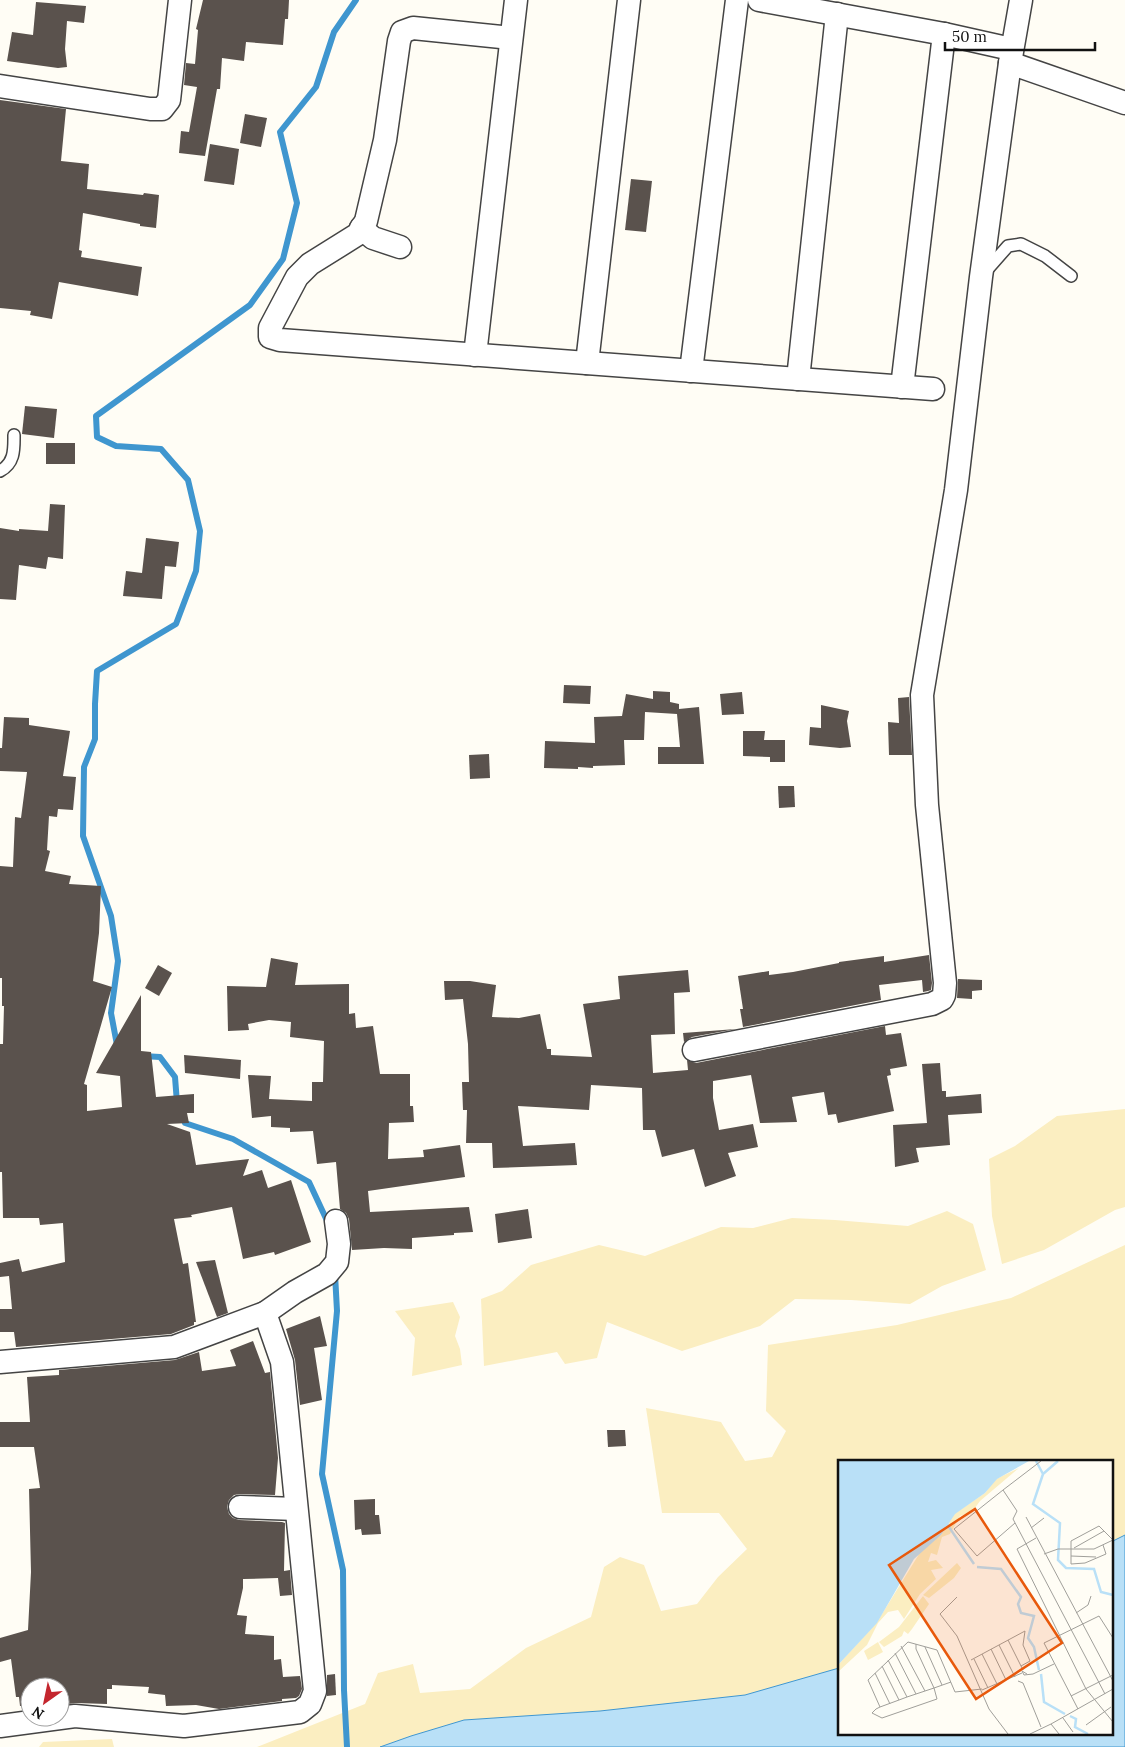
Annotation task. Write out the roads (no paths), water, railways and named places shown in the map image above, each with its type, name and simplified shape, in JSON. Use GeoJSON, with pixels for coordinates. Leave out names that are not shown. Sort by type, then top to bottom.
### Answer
{"type":"FeatureCollection","features":[{"type":"Feature","properties":{"kind":"street"},"geometry":{"type":"LineString","coordinates":[[0,86],[150,109],[162,108],[169,100],[180,0]]}},
{"type":"Feature","properties":{"kind":"street"},"geometry":{"type":"LineString","coordinates":[[475,355],[516,0]]}},
{"type":"Feature","properties":{"kind":"street"},"geometry":{"type":"LineString","coordinates":[[587,363],[629,0]]}},
{"type":"Feature","properties":{"kind":"street"},"geometry":{"type":"LineString","coordinates":[[691,371],[737,0]]}},
{"type":"Feature","properties":{"kind":"street"},"geometry":{"type":"LineString","coordinates":[[759,0],[944,34],[1011,56],[1125,104]]}},
{"type":"Feature","properties":{"kind":"street"},"geometry":{"type":"LineString","coordinates":[[694,1050],[936,1003],[944,995],[927,805],[922,695],[956,490],[981,277],[1011,56],[1021,0]]}},
{"type":"Feature","properties":{"kind":"street"},"geometry":{"type":"LineString","coordinates":[[798,379],[838,14]]}},
{"type":"Feature","properties":{"kind":"street"},"geometry":{"type":"LineString","coordinates":[[511,38],[413,28],[402,32],[384,140],[366,221],[358,234],[310,264],[297,277],[270,328],[270,336],[280,340],[933,389]]}},
{"type":"Feature","properties":{"kind":"street"},"geometry":{"type":"LineString","coordinates":[[902,387],[944,34]]}},
{"type":"Feature","properties":{"kind":"street"},"geometry":{"type":"LineString","coordinates":[[361,228],[373,238],[400,248]]}},
{"type":"Feature","properties":{"kind":"street"},"geometry":{"type":"LineString","coordinates":[[0,1362],[174,1346],[265,1313],[332,1268],[339,1244],[336,1222]]}},
{"type":"Feature","properties":{"kind":"street"},"geometry":{"type":"LineString","coordinates":[[0,1726],[75,1716],[184,1726],[300,1712],[310,1704],[315,1691],[282,1362],[265,1313]]}},
{"type":"Feature","properties":{"kind":"street"},"geometry":{"type":"LineString","coordinates":[[240,1507],[296,1509]]}},
{"type":"Feature","properties":{"kind":"lane"},"geometry":{"type":"LineString","coordinates":[[981,277],[1008,246],[1022,244],[1045,256],[1072,276]]}},
{"type":"Feature","properties":{"kind":"lane"},"geometry":{"type":"LineString","coordinates":[[0,471],[14,457],[14,435]]}},
{"type":"Feature","properties":{"kind":"water"},"geometry":{"type":"Polygon","coordinates":[[[1125,1535],[1125,1747],[380,1747],[464,1720],[600,1711],[745,1695],[838,1668],[838,1734],[1112,1734],[1112,1542],[1125,1535]]]}},
{"type":"Feature","properties":{"kind":"waterway"},"geometry":{"type":"LineString","coordinates":[[117,1045],[111,1013],[118,961],[111,916],[83,836],[84,767],[95,739],[97,671],[176,624],[196,571],[200,531],[188,480],[161,449],[116,446],[97,437],[96,416],[250,305],[283,259],[297,203],[280,132],[316,87],[334,32],[356,0]]}},
{"type":"Feature","properties":{"kind":"waterway"},"geometry":{"type":"LineString","coordinates":[[143,1056],[160,1057],[175,1077],[177,1103]]}},
{"type":"Feature","properties":{"kind":"waterway"},"geometry":{"type":"LineString","coordinates":[[182,1116],[185,1123],[233,1139],[309,1182],[329,1225]]}},
{"type":"Feature","properties":{"kind":"waterway"},"geometry":{"type":"LineString","coordinates":[[335,1274],[337,1311],[322,1474],[343,1570],[344,1690],[347,1747]]}}]}
